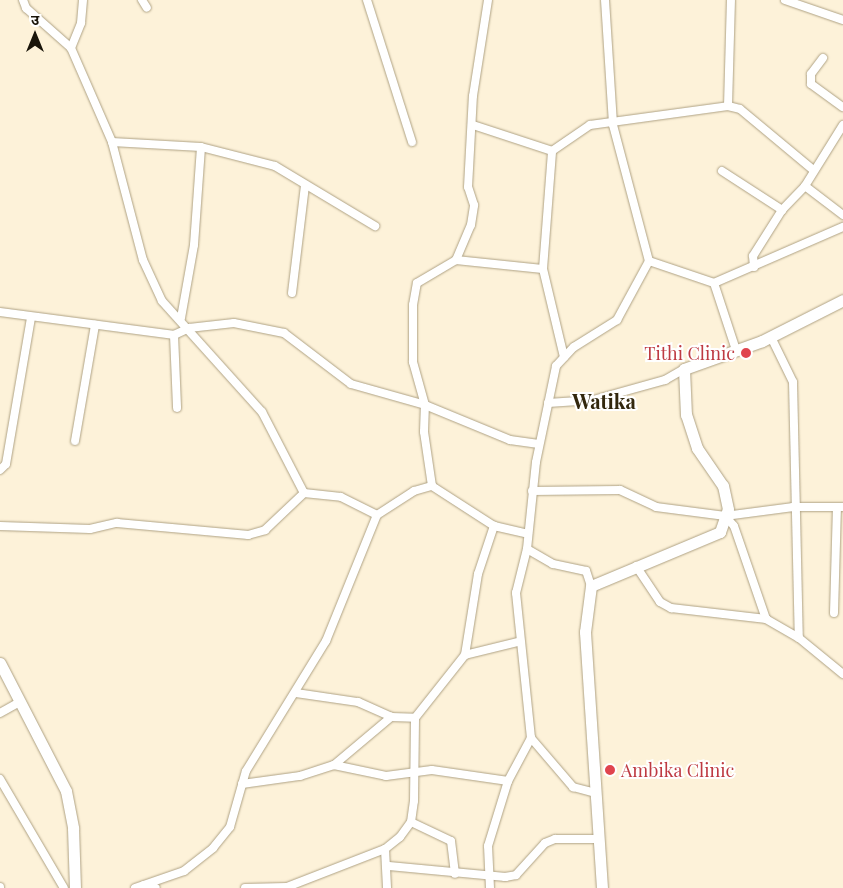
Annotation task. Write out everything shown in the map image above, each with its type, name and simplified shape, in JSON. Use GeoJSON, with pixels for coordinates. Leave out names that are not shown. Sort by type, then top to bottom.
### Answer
{"type":"FeatureCollection","features":[{"type":"Feature","properties":{"kind":"street"},"geometry":{"type":"LineString","coordinates":[[23,0],[26,8],[71,48],[112,142],[143,260],[162,301],[181,318],[262,412],[304,493]]}},
{"type":"Feature","properties":{"kind":"street"},"geometry":{"type":"LineString","coordinates":[[71,48],[81,23],[83,0]]}},
{"type":"Feature","properties":{"kind":"street"},"geometry":{"type":"LineString","coordinates":[[142,0],[147,8]]}},
{"type":"Feature","properties":{"kind":"street"},"geometry":{"type":"LineString","coordinates":[[367,0],[412,142]]}},
{"type":"Feature","properties":{"kind":"street"},"geometry":{"type":"LineString","coordinates":[[456,260],[474,205],[468,187],[475,74],[488,0]]}},
{"type":"Feature","properties":{"kind":"street"},"geometry":{"type":"LineString","coordinates":[[490,888],[488,846],[508,781],[530,738],[518,642],[516,593],[526,548],[539,444],[556,366],[564,357],[618,320],[649,261],[613,125],[605,0]]}},
{"type":"Feature","properties":{"kind":"street"},"geometry":{"type":"LineString","coordinates":[[728,106],[731,0]]}},
{"type":"Feature","properties":{"kind":"street"},"geometry":{"type":"LineString","coordinates":[[785,0],[843,20]]}},
{"type":"Feature","properties":{"kind":"street"},"geometry":{"type":"LineString","coordinates":[[823,58],[811,74],[813,89],[843,107]]}},
{"type":"Feature","properties":{"kind":"street"},"geometry":{"type":"LineString","coordinates":[[552,151],[590,125],[613,125],[728,106],[740,109],[812,169]]}},
{"type":"Feature","properties":{"kind":"street"},"geometry":{"type":"LineString","coordinates":[[473,125],[552,151]]}},
{"type":"Feature","properties":{"kind":"street"},"geometry":{"type":"LineString","coordinates":[[754,266],[753,256],[782,210],[804,186],[812,169],[843,126]]}},
{"type":"Feature","properties":{"kind":"street"},"geometry":{"type":"LineString","coordinates":[[112,142],[201,147],[275,166],[375,226]]}},
{"type":"Feature","properties":{"kind":"street"},"geometry":{"type":"LineString","coordinates":[[181,318],[194,246],[201,147]]}},
{"type":"Feature","properties":{"kind":"street"},"geometry":{"type":"LineString","coordinates":[[552,151],[543,269],[564,357]]}},
{"type":"Feature","properties":{"kind":"street"},"geometry":{"type":"LineString","coordinates":[[722,171],[782,210]]}},
{"type":"Feature","properties":{"kind":"street"},"geometry":{"type":"LineString","coordinates":[[292,294],[305,185]]}},
{"type":"Feature","properties":{"kind":"street"},"geometry":{"type":"LineString","coordinates":[[804,186],[843,215]]}},
{"type":"Feature","properties":{"kind":"street"},"geometry":{"type":"LineString","coordinates":[[649,261],[714,283],[843,227]]}},
{"type":"Feature","properties":{"kind":"street"},"geometry":{"type":"LineString","coordinates":[[432,486],[424,432],[425,405],[413,362],[417,283],[456,260],[543,269]]}},
{"type":"Feature","properties":{"kind":"street"},"geometry":{"type":"LineString","coordinates":[[714,283],[736,350]]}},
{"type":"Feature","properties":{"kind":"street"},"geometry":{"type":"LineString","coordinates":[[548,403],[594,400],[665,380],[684,369],[771,337],[843,300]]}},
{"type":"Feature","properties":{"kind":"street"},"geometry":{"type":"LineString","coordinates":[[0,312],[174,335],[188,328],[234,323],[284,333],[351,384],[425,405],[510,440],[539,444]]}},
{"type":"Feature","properties":{"kind":"street"},"geometry":{"type":"LineString","coordinates":[[0,470],[6,464],[31,317]]}},
{"type":"Feature","properties":{"kind":"street"},"geometry":{"type":"LineString","coordinates":[[75,441],[95,325]]}},
{"type":"Feature","properties":{"kind":"street"},"geometry":{"type":"LineString","coordinates":[[174,335],[177,408]]}},
{"type":"Feature","properties":{"kind":"street"},"geometry":{"type":"LineString","coordinates":[[771,337],[793,382],[793,507],[799,638]]}},
{"type":"Feature","properties":{"kind":"street"},"geometry":{"type":"LineString","coordinates":[[591,586],[636,566],[697,544],[720,532],[725,516],[723,486],[697,448],[686,415],[684,369]]}},
{"type":"Feature","properties":{"kind":"street"},"geometry":{"type":"LineString","coordinates":[[140,887],[184,871],[213,848],[230,827],[242,784],[326,641],[377,515],[414,491],[432,486],[494,526],[528,534]]}},
{"type":"Feature","properties":{"kind":"street"},"geometry":{"type":"LineString","coordinates":[[532,491],[620,490],[656,507],[725,516],[793,507],[840,507],[834,613]]}},
{"type":"Feature","properties":{"kind":"street"},"geometry":{"type":"LineString","coordinates":[[0,526],[90,529],[117,523],[248,535],[265,530],[304,493],[341,497],[377,515]]}},
{"type":"Feature","properties":{"kind":"street"},"geometry":{"type":"LineString","coordinates":[[725,516],[734,526],[766,619]]}},
{"type":"Feature","properties":{"kind":"street"},"geometry":{"type":"LineString","coordinates":[[245,888],[289,887],[384,849],[411,822],[415,718],[465,655],[478,574],[494,526]]}},
{"type":"Feature","properties":{"kind":"street"},"geometry":{"type":"LineString","coordinates":[[526,548],[553,564],[586,570],[591,586],[585,632],[602,888]]}},
{"type":"Feature","properties":{"kind":"street"},"geometry":{"type":"LineString","coordinates":[[636,566],[660,602],[671,608],[766,619],[799,638],[843,674]]}},
{"type":"Feature","properties":{"kind":"street"},"geometry":{"type":"LineString","coordinates":[[465,655],[518,642]]}},
{"type":"Feature","properties":{"kind":"street"},"geometry":{"type":"LineString","coordinates":[[0,663],[66,791],[73,828],[75,888]]}},
{"type":"Feature","properties":{"kind":"street"},"geometry":{"type":"LineString","coordinates":[[296,693],[358,702],[391,716],[415,718]]}},
{"type":"Feature","properties":{"kind":"street"},"geometry":{"type":"LineString","coordinates":[[0,712],[20,702]]}},
{"type":"Feature","properties":{"kind":"street"},"geometry":{"type":"LineString","coordinates":[[242,784],[300,776],[334,765],[391,716]]}},
{"type":"Feature","properties":{"kind":"street"},"geometry":{"type":"LineString","coordinates":[[530,738],[574,787],[595,793]]}},
{"type":"Feature","properties":{"kind":"street"},"geometry":{"type":"LineString","coordinates":[[334,765],[386,776],[432,770],[508,781]]}},
{"type":"Feature","properties":{"kind":"street"},"geometry":{"type":"LineString","coordinates":[[0,778],[64,888]]}},
{"type":"Feature","properties":{"kind":"street"},"geometry":{"type":"LineString","coordinates":[[411,822],[451,840],[455,874]]}},
{"type":"Feature","properties":{"kind":"street"},"geometry":{"type":"LineString","coordinates":[[389,866],[489,877],[516,875],[545,843],[555,839],[598,839]]}},
{"type":"Feature","properties":{"kind":"street"},"geometry":{"type":"LineString","coordinates":[[384,849],[389,866],[387,888]]}},
{"type":"Feature","properties":{"kind":"street"},"geometry":{"type":"LineString","coordinates":[[140,887],[156,888]]}},
{"type":"Feature","properties":{"kind":"place","name":"Tithi Clinic"},"geometry":{"type":"Point","coordinates":[746,353]}},
{"type":"Feature","properties":{"kind":"place","name":"Ambika Clinic"},"geometry":{"type":"Point","coordinates":[610,770]}},
{"type":"Feature","properties":{"kind":"district","name":"Watika"},"geometry":{"type":"Point","coordinates":[604,400]}}]}
